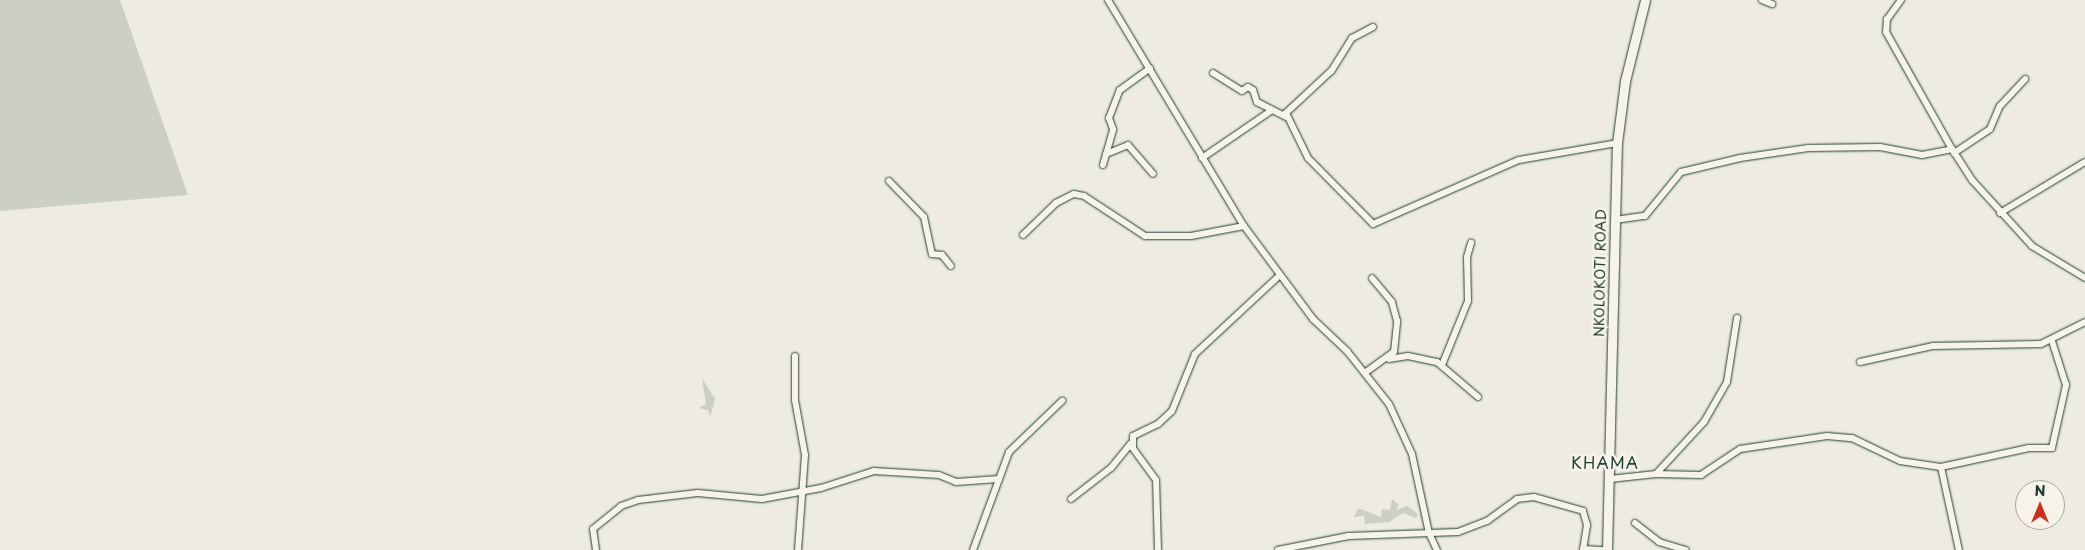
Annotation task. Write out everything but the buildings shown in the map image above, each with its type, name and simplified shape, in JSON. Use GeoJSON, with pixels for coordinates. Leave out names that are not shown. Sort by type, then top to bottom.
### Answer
{"type":"FeatureCollection","features":[{"type":"Feature","properties":{"kind":"main road","name":"NKOLOKOTI ROAD"},"geometry":{"type":"LineString","coordinates":[[1606,550],[1610,479],[1617,143],[1625,81],[1645,0]]}},
{"type":"Feature","properties":{"kind":"street"},"geometry":{"type":"LineString","coordinates":[[1108,0],[1244,226],[1313,320],[1366,372],[1389,404],[1412,454],[1428,533],[1437,550]]}},
{"type":"Feature","properties":{"kind":"street"},"geometry":{"type":"LineString","coordinates":[[1762,0],[1772,4]]}},
{"type":"Feature","properties":{"kind":"street"},"geometry":{"type":"LineString","coordinates":[[1901,0],[1887,19],[1886,32],[1953,151],[2000,213],[2032,246],[2085,278]]}},
{"type":"Feature","properties":{"kind":"street"},"geometry":{"type":"LineString","coordinates":[[1372,26],[1352,38],[1339,61],[1287,110],[1286,117],[1303,150],[1329,182],[1377,224],[1519,160],[1617,143]]}},
{"type":"Feature","properties":{"kind":"street"},"geometry":{"type":"LineString","coordinates":[[1103,165],[1113,129],[1110,118],[1120,90],[1150,68]]}},
{"type":"Feature","properties":{"kind":"street"},"geometry":{"type":"LineString","coordinates":[[1213,74],[1242,91],[1248,87],[1253,90],[1257,102],[1286,117]]}},
{"type":"Feature","properties":{"kind":"street"},"geometry":{"type":"LineString","coordinates":[[1615,220],[1645,216],[1681,172],[1740,158],[1808,148],[1880,147],[1922,156],[1953,151],[1990,128],[2000,106],[2025,79]]}},
{"type":"Feature","properties":{"kind":"street"},"geometry":{"type":"LineString","coordinates":[[1202,158],[1272,110]]}},
{"type":"Feature","properties":{"kind":"street"},"geometry":{"type":"LineString","coordinates":[[1106,154],[1128,145],[1153,174]]}},
{"type":"Feature","properties":{"kind":"street"},"geometry":{"type":"LineString","coordinates":[[2000,213],[2085,162]]}},
{"type":"Feature","properties":{"kind":"street"},"geometry":{"type":"LineString","coordinates":[[889,181],[924,217],[932,254],[942,255],[951,266]]}},
{"type":"Feature","properties":{"kind":"street"},"geometry":{"type":"LineString","coordinates":[[1023,235],[1056,203],[1074,194],[1084,196],[1145,236],[1191,236],[1244,226]]}},
{"type":"Feature","properties":{"kind":"street"},"geometry":{"type":"LineString","coordinates":[[1442,365],[1468,301],[1467,258],[1471,243]]}},
{"type":"Feature","properties":{"kind":"street"},"geometry":{"type":"LineString","coordinates":[[1071,499],[1111,468],[1132,443],[1133,436],[1158,424],[1172,410],[1195,354],[1280,276]]}},
{"type":"Feature","properties":{"kind":"street"},"geometry":{"type":"LineString","coordinates":[[1366,372],[1388,359],[1394,352],[1397,310],[1372,278]]}},
{"type":"Feature","properties":{"kind":"street"},"geometry":{"type":"LineString","coordinates":[[1656,474],[1720,401],[1735,351],[1738,318]]}},
{"type":"Feature","properties":{"kind":"street"},"geometry":{"type":"LineString","coordinates":[[1860,362],[1933,346],[2052,341],[2085,322]]}},
{"type":"Feature","properties":{"kind":"street"},"geometry":{"type":"LineString","coordinates":[[1610,479],[1656,474],[1701,475],[1740,449],[1827,436],[1852,438],[1900,461],[1941,467],[2054,447],[2066,385],[2052,341]]}},
{"type":"Feature","properties":{"kind":"street"},"geometry":{"type":"LineString","coordinates":[[795,356],[796,400],[805,455],[798,550]]}},
{"type":"Feature","properties":{"kind":"street"},"geometry":{"type":"LineString","coordinates":[[1388,359],[1408,356],[1442,365],[1478,397]]}},
{"type":"Feature","properties":{"kind":"street"},"geometry":{"type":"LineString","coordinates":[[973,550],[1009,452],[1062,401]]}},
{"type":"Feature","properties":{"kind":"street"},"geometry":{"type":"LineString","coordinates":[[1132,443],[1156,480],[1158,550]]}},
{"type":"Feature","properties":{"kind":"street"},"geometry":{"type":"LineString","coordinates":[[1941,467],[1959,550]]}},
{"type":"Feature","properties":{"kind":"street"},"geometry":{"type":"LineString","coordinates":[[596,550],[593,529],[630,502],[690,493],[749,500],[802,492],[874,471],[939,475],[956,482],[999,480]]}},
{"type":"Feature","properties":{"kind":"street"},"geometry":{"type":"LineString","coordinates":[[1278,550],[1349,536],[1458,532],[1487,521],[1517,499],[1534,497],[1583,511],[1587,516],[1583,549],[1606,550]]}},
{"type":"Feature","properties":{"kind":"street"},"geometry":{"type":"LineString","coordinates":[[1635,523],[1659,542],[1686,550]]}},
{"type":"Feature","properties":{"kind":"shaded area"},"geometry":{"type":"Polygon","coordinates":[[[0,0],[120,0],[188,195],[0,211],[0,0]]]}},
{"type":"Feature","properties":{"kind":"shaded area"},"geometry":{"type":"Polygon","coordinates":[[[702,378],[715,399],[710,417],[708,410],[699,408],[706,404],[702,378]]]}},
{"type":"Feature","properties":{"kind":"shaded area"},"geometry":{"type":"Polygon","coordinates":[[[1392,499],[1399,505],[1396,510],[1407,506],[1418,514],[1416,518],[1403,513],[1389,522],[1365,524],[1364,516],[1354,517],[1358,508],[1381,517],[1382,509],[1390,510],[1392,499]]]}},
{"type":"Feature","properties":{"kind":"district","name":"KHAMA"},"geometry":{"type":"Point","coordinates":[1605,462]}}]}
